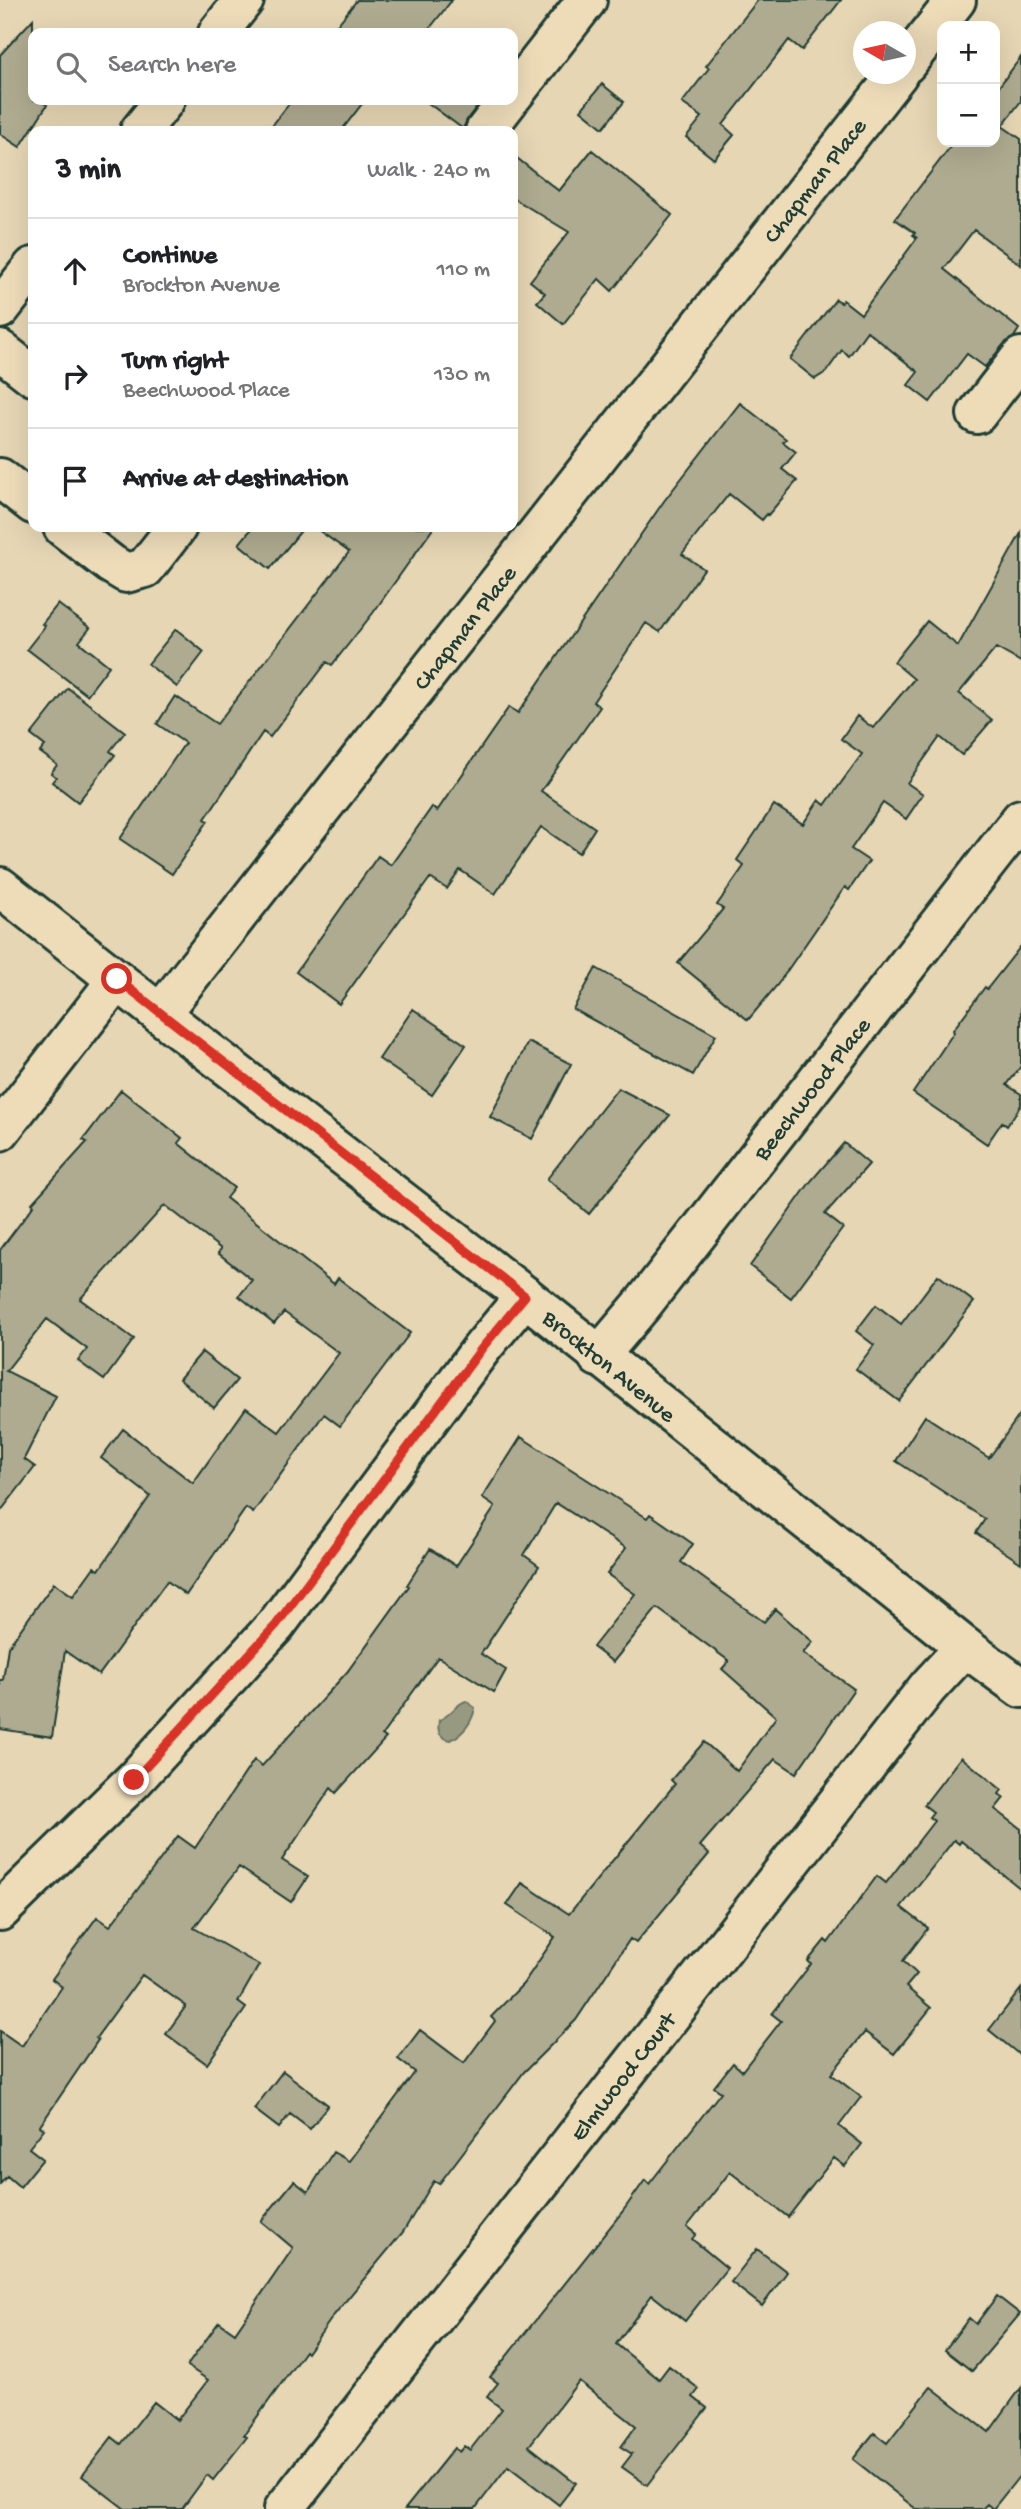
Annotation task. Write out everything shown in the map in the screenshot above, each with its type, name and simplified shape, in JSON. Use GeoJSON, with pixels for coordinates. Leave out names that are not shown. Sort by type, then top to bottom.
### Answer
{"type":"FeatureCollection","features":[{"type":"Feature","properties":{"kind":"street"},"geometry":{"type":"LineString","coordinates":[[222,28],[244,0]]}},
{"type":"Feature","properties":{"kind":"street"},"geometry":{"type":"LineString","coordinates":[[518,89],[587,0]]}},
{"type":"Feature","properties":{"kind":"street"},"geometry":{"type":"LineString","coordinates":[[916,50],[956,0]]}},
{"type":"Feature","properties":{"kind":"street","name":"Chapman Place"},"geometry":{"type":"LineString","coordinates":[[160,1014],[890,84]]}},
{"type":"Feature","properties":{"kind":"street"},"geometry":{"type":"LineString","coordinates":[[144,126],[161,105]]}},
{"type":"Feature","properties":{"kind":"street"},"geometry":{"type":"LineString","coordinates":[[489,126],[505,105]]}},
{"type":"Feature","properties":{"kind":"street"},"geometry":{"type":"LineString","coordinates":[[0,309],[28,273]]}},
{"type":"Feature","properties":{"kind":"street"},"geometry":{"type":"LineString","coordinates":[[0,350],[28,372]]}},
{"type":"Feature","properties":{"kind":"street"},"geometry":{"type":"LineString","coordinates":[[977,414],[1021,357]]}},
{"type":"Feature","properties":{"kind":"street"},"geometry":{"type":"LineString","coordinates":[[0,478],[28,500]]}},
{"type":"Feature","properties":{"kind":"street"},"geometry":{"type":"LineString","coordinates":[[69,532],[126,573],[145,568],[173,532]]}},
{"type":"Feature","properties":{"kind":"street","name":"Beechwood Place"},"geometry":{"type":"LineString","coordinates":[[598,1357],[659,1283],[1021,819]]}},
{"type":"Feature","properties":{"kind":"street","name":"Brockton Avenue"},"geometry":{"type":"LineString","coordinates":[[0,887],[525,1296],[598,1357],[965,1647],[1021,1688]]}},
{"type":"Feature","properties":{"kind":"street"},"geometry":{"type":"LineString","coordinates":[[0,1130],[117,979]]}},
{"type":"Feature","properties":{"kind":"street"},"geometry":{"type":"LineString","coordinates":[[0,1911],[134,1780],[276,1625],[482,1348],[525,1296]]}},
{"type":"Feature","properties":{"kind":"street","name":"Elmwood Court"},"geometry":{"type":"LineString","coordinates":[[284,2509],[928,1687],[965,1647]]}},
{"type":"Feature","properties":{"kind":"shaded area"},"geometry":{"type":"Polygon","coordinates":[[[466,1701],[475,1708],[470,1723],[451,1740],[444,1738],[439,1731],[439,1720],[466,1701]]]}},
{"type":"Feature","properties":{"kind":"building"},"geometry":{"type":"Polygon","coordinates":[[[357,0],[452,0],[430,28],[335,28],[357,0]]]}},
{"type":"Feature","properties":{"kind":"building"},"geometry":{"type":"Polygon","coordinates":[[[758,0],[841,0],[802,50],[789,40],[723,125],[734,135],[714,159],[686,137],[702,117],[682,103],[709,68],[706,66],[758,0]]]}},
{"type":"Feature","properties":{"kind":"building"},"geometry":{"type":"Polygon","coordinates":[[[33,19],[33,28],[28,28],[28,105],[47,105],[34,126],[28,126],[28,135],[20,147],[0,134],[0,55],[33,19]]]}},
{"type":"Feature","properties":{"kind":"building"},"geometry":{"type":"Polygon","coordinates":[[[1021,57],[1021,101],[1002,126],[1021,139],[1021,265],[974,230],[944,269],[1019,329],[1014,337],[1004,344],[985,367],[967,354],[930,402],[908,385],[918,372],[867,331],[849,356],[842,350],[826,372],[815,379],[790,359],[836,299],[841,303],[843,300],[861,314],[917,238],[913,235],[915,233],[895,219],[950,147],[1000,147],[1000,85],[1021,57]]]}},
{"type":"Feature","properties":{"kind":"building"},"geometry":{"type":"Polygon","coordinates":[[[602,84],[624,102],[603,128],[581,110],[602,84]]]}},
{"type":"Feature","properties":{"kind":"building"},"geometry":{"type":"Polygon","coordinates":[[[288,105],[361,105],[345,126],[272,126],[288,105]]]}},
{"type":"Feature","properties":{"kind":"building"},"geometry":{"type":"Polygon","coordinates":[[[431,105],[478,105],[464,126],[459,126],[431,105]]]}},
{"type":"Feature","properties":{"kind":"building"},"geometry":{"type":"Polygon","coordinates":[[[592,150],[672,215],[612,291],[599,279],[563,324],[537,302],[545,293],[530,281],[569,232],[518,201],[518,159],[559,191],[592,150]]]}},
{"type":"Feature","properties":{"kind":"building"},"geometry":{"type":"Polygon","coordinates":[[[740,403],[786,439],[783,442],[796,452],[782,469],[797,481],[762,520],[729,494],[682,554],[704,569],[660,632],[646,623],[593,702],[600,707],[541,791],[595,828],[579,853],[541,827],[495,894],[460,870],[447,889],[430,878],[339,1004],[296,972],[378,856],[391,865],[432,807],[437,811],[509,707],[518,713],[664,501],[740,403]]]}},
{"type":"Feature","properties":{"kind":"building"},"geometry":{"type":"Polygon","coordinates":[[[249,532],[300,532],[270,569],[239,544],[249,532]]]}},
{"type":"Feature","properties":{"kind":"building"},"geometry":{"type":"Polygon","coordinates":[[[321,532],[430,532],[332,665],[327,662],[270,737],[263,732],[172,874],[120,839],[185,743],[157,724],[175,696],[217,724],[349,552],[321,532]]]}},
{"type":"Feature","properties":{"kind":"building"},"geometry":{"type":"Polygon","coordinates":[[[1021,533],[1021,662],[996,648],[959,693],[992,720],[962,755],[940,737],[907,783],[923,794],[906,819],[883,803],[851,849],[869,861],[849,890],[845,887],[778,984],[748,1020],[678,963],[723,909],[717,905],[744,866],[737,860],[774,805],[803,824],[819,800],[825,805],[862,754],[841,739],[857,716],[873,728],[914,679],[894,662],[927,621],[958,646],[1021,533]]]}},
{"type":"Feature","properties":{"kind":"building"},"geometry":{"type":"Polygon","coordinates":[[[58,604],[90,628],[79,642],[109,666],[87,695],[27,649],[58,604]]]}},
{"type":"Feature","properties":{"kind":"building"},"geometry":{"type":"Polygon","coordinates":[[[176,629],[204,652],[177,687],[148,664],[176,629]]]}},
{"type":"Feature","properties":{"kind":"building"},"geometry":{"type":"Polygon","coordinates":[[[68,688],[125,732],[110,751],[115,755],[78,802],[52,782],[56,777],[51,773],[57,765],[40,752],[45,746],[31,735],[68,688]]]}},
{"type":"Feature","properties":{"kind":"building"},"geometry":{"type":"Polygon","coordinates":[[[1021,946],[1021,1066],[1007,1085],[1021,1094],[1021,1105],[1007,1126],[1002,1122],[987,1144],[913,1093],[953,1030],[985,987],[987,989],[1021,946]]]}},
{"type":"Feature","properties":{"kind":"building"},"geometry":{"type":"Polygon","coordinates":[[[596,968],[716,1035],[693,1075],[573,1009],[596,968]]]}},
{"type":"Feature","properties":{"kind":"building"},"geometry":{"type":"Polygon","coordinates":[[[413,1009],[466,1045],[432,1095],[379,1059],[413,1009]]]}},
{"type":"Feature","properties":{"kind":"building"},"geometry":{"type":"Polygon","coordinates":[[[528,1042],[571,1064],[532,1139],[490,1117],[528,1042]]]}},
{"type":"Feature","properties":{"kind":"building"},"geometry":{"type":"Polygon","coordinates":[[[618,1088],[670,1115],[589,1214],[547,1179],[618,1088]]]}},
{"type":"Feature","properties":{"kind":"building"},"geometry":{"type":"Polygon","coordinates":[[[121,1090],[182,1138],[178,1143],[234,1188],[226,1198],[334,1284],[338,1278],[410,1333],[340,1426],[324,1414],[253,1513],[246,1508],[186,1595],[167,1581],[99,1675],[65,1651],[52,1737],[0,1729],[0,1680],[3,1680],[8,1647],[54,1583],[73,1596],[94,1567],[99,1570],[150,1496],[101,1458],[123,1429],[193,1483],[246,1408],[279,1432],[339,1353],[284,1312],[274,1324],[239,1296],[252,1280],[218,1253],[221,1249],[165,1205],[80,1299],[134,1339],[104,1380],[78,1361],[87,1349],[47,1319],[6,1371],[56,1396],[24,1459],[35,1467],[0,1512],[0,1250],[34,1205],[32,1203],[87,1142],[83,1140],[121,1090]]]}},
{"type":"Feature","properties":{"kind":"building"},"geometry":{"type":"Polygon","coordinates":[[[844,1143],[869,1164],[825,1214],[843,1228],[791,1298],[750,1266],[811,1181],[844,1143]]]}},
{"type":"Feature","properties":{"kind":"building"},"geometry":{"type":"Polygon","coordinates":[[[938,1275],[974,1302],[899,1401],[856,1369],[874,1345],[856,1331],[876,1305],[901,1324],[938,1275]]]}},
{"type":"Feature","properties":{"kind":"building"},"geometry":{"type":"Polygon","coordinates":[[[202,1352],[237,1380],[214,1408],[179,1379],[202,1352]]]}},
{"type":"Feature","properties":{"kind":"building"},"geometry":{"type":"Polygon","coordinates":[[[1021,1413],[1021,1563],[976,1533],[985,1519],[896,1461],[925,1416],[989,1458],[1021,1413]]]}},
{"type":"Feature","properties":{"kind":"building"},"geometry":{"type":"Polygon","coordinates":[[[521,1437],[647,1518],[650,1514],[693,1544],[681,1562],[764,1622],[775,1609],[813,1642],[803,1653],[854,1689],[796,1773],[775,1759],[700,1846],[709,1854],[636,1943],[630,1939],[576,2020],[524,2072],[439,2184],[434,2181],[403,2232],[334,2315],[307,2353],[305,2351],[244,2435],[247,2437],[213,2480],[207,2475],[182,2509],[125,2509],[82,2476],[112,2437],[121,2444],[154,2402],[177,2420],[208,2380],[187,2366],[219,2322],[235,2333],[293,2248],[261,2221],[294,2181],[308,2192],[333,2152],[349,2161],[415,2072],[398,2059],[420,2030],[464,2063],[495,2021],[491,2017],[523,1984],[555,1937],[507,1905],[522,1883],[569,1914],[675,1784],[671,1780],[704,1742],[737,1771],[776,1717],[722,1669],[729,1661],[657,1608],[613,1662],[593,1647],[635,1594],[607,1574],[626,1548],[556,1503],[524,1555],[539,1566],[481,1654],[506,1670],[494,1692],[438,1657],[382,1735],[386,1738],[336,1793],[331,1788],[282,1860],[308,1877],[291,1902],[239,1867],[194,1928],[259,1965],[238,2002],[246,2008],[207,2064],[166,2034],[186,2006],[142,1975],[96,2038],[98,2040],[40,2126],[44,2129],[29,2148],[43,2159],[20,2187],[7,2176],[0,2184],[0,2031],[22,2046],[62,1987],[52,1979],[97,1917],[110,1926],[178,1836],[195,1848],[254,1760],[262,1766],[347,1672],[409,1586],[407,1585],[430,1549],[456,1566],[495,1507],[482,1498],[521,1437]]]}},
{"type":"Feature","properties":{"kind":"building"},"geometry":{"type":"Polygon","coordinates":[[[961,1757],[1002,1790],[999,1794],[1004,1798],[995,1809],[1021,1829],[1021,1889],[961,1841],[959,1844],[954,1840],[901,1907],[928,1928],[903,1961],[917,1974],[906,1987],[931,2008],[894,2054],[865,2032],[831,2074],[861,2097],[839,2126],[862,2144],[845,2166],[834,2158],[788,2217],[730,2172],[687,2227],[696,2234],[692,2239],[727,2268],[685,2321],[652,2295],[616,2344],[659,2379],[669,2366],[699,2389],[693,2397],[707,2408],[647,2485],[622,2467],[632,2454],[621,2447],[636,2426],[579,2381],[529,2446],[576,2483],[559,2505],[508,2466],[475,2509],[405,2509],[454,2448],[459,2452],[464,2446],[470,2450],[502,2409],[487,2397],[498,2383],[490,2377],[645,2180],[649,2184],[721,2092],[714,2087],[733,2063],[742,2071],[781,2021],[772,2014],[811,1964],[808,1961],[825,1940],[828,1943],[877,1876],[886,1883],[934,1821],[929,1817],[933,1812],[924,1805],[961,1757]]]}},
{"type":"Feature","properties":{"kind":"building"},"geometry":{"type":"Polygon","coordinates":[[[1021,1989],[1021,2056],[989,2030],[1021,1989]]]}},
{"type":"Feature","properties":{"kind":"building"},"geometry":{"type":"Polygon","coordinates":[[[283,2071],[328,2105],[310,2129],[290,2114],[279,2128],[254,2109],[283,2071]]]}},
{"type":"Feature","properties":{"kind":"building"},"geometry":{"type":"Polygon","coordinates":[[[757,2249],[787,2272],[762,2306],[731,2282],[757,2249]]]}},
{"type":"Feature","properties":{"kind":"building"},"geometry":{"type":"Polygon","coordinates":[[[997,2296],[1020,2314],[972,2371],[945,2350],[969,2318],[976,2324],[997,2296]]]}},
{"type":"Feature","properties":{"kind":"building"},"geometry":{"type":"Polygon","coordinates":[[[931,2387],[989,2432],[1021,2388],[1021,2474],[993,2509],[987,2504],[982,2509],[916,2509],[853,2459],[874,2433],[887,2443],[931,2387]]]}},
{"type":"Feature","properties":{"kind":"route"},"geometry":{"type":"LineString","coordinates":[[117,979],[525,1296],[482,1348],[276,1625],[134,1780]]}}]}
